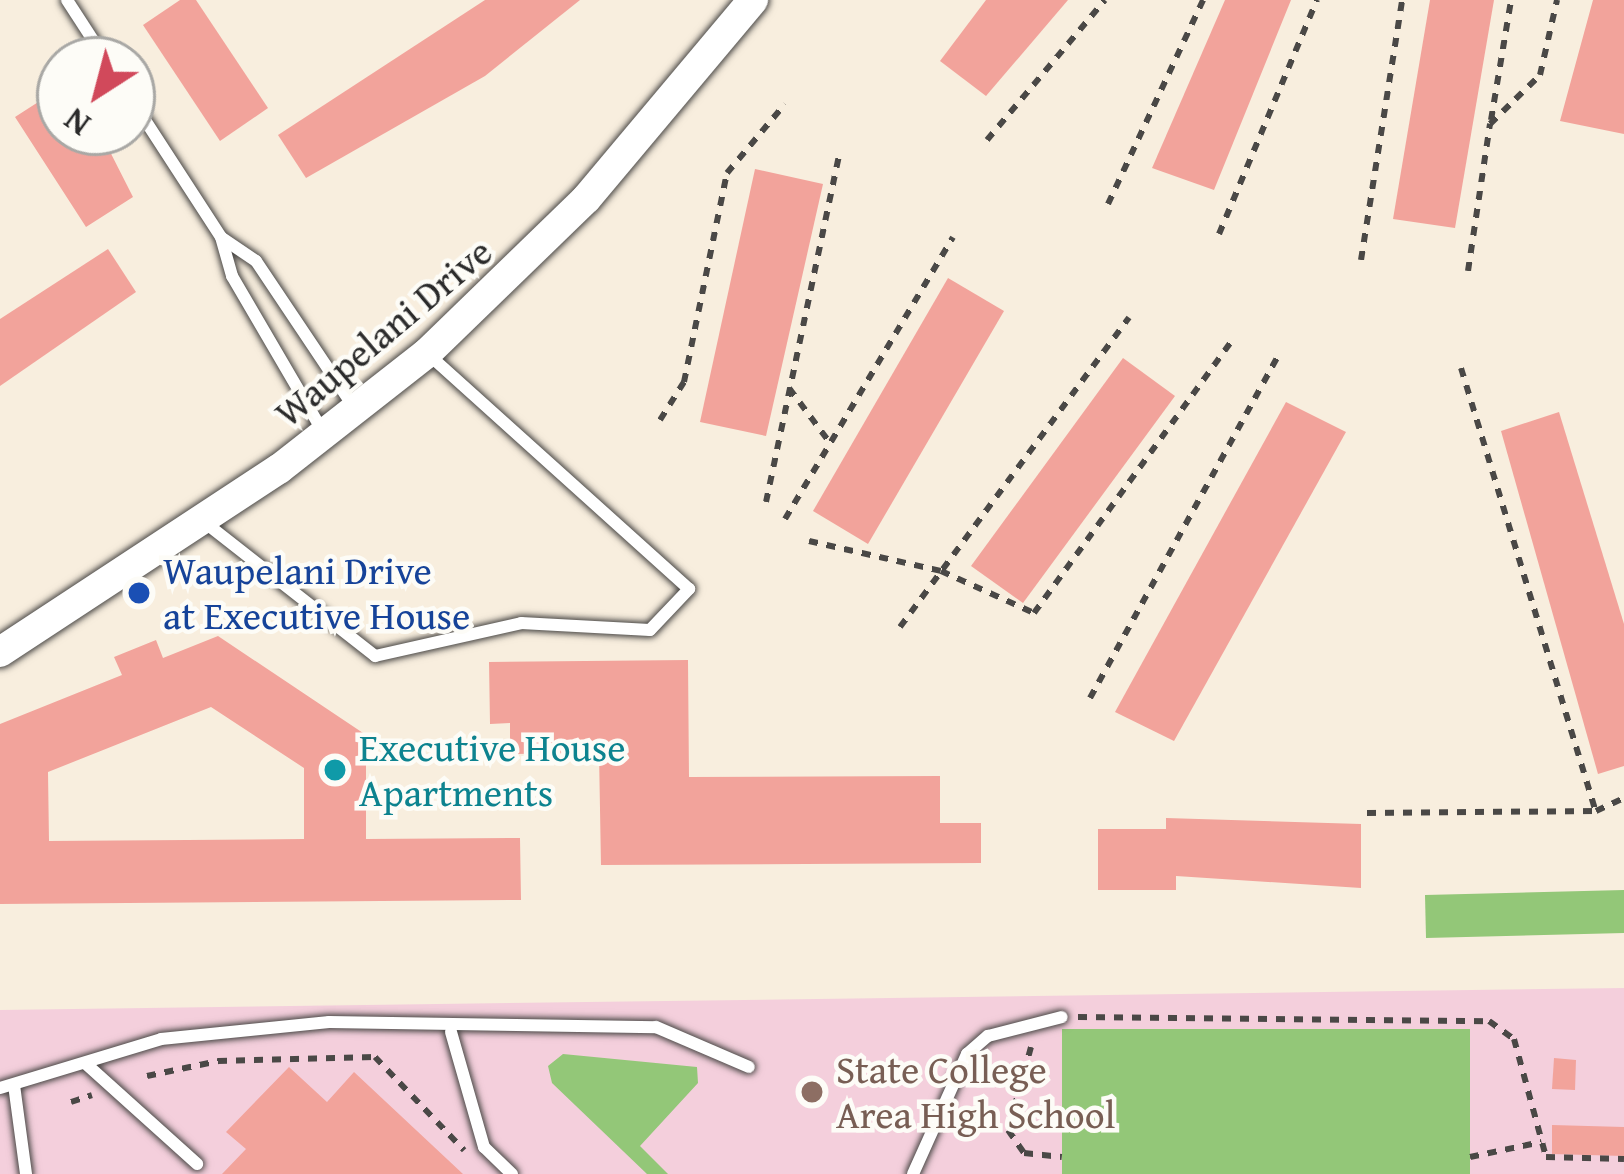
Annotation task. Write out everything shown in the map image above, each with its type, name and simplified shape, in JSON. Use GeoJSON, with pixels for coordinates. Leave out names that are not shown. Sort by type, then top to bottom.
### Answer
{"type":"FeatureCollection","features":[{"type":"Feature","properties":{"kind":"street","name":"Waupelani Drive"},"geometry":{"type":"LineString","coordinates":[[0,652],[326,436],[427,353],[586,199],[752,0]]}},
{"type":"Feature","properties":{"kind":"lane"},"geometry":{"type":"LineString","coordinates":[[67,0],[90,36]]}},
{"type":"Feature","properties":{"kind":"lane"},"geometry":{"type":"LineString","coordinates":[[156,137],[221,237],[232,276],[326,436]]}},
{"type":"Feature","properties":{"kind":"lane"},"geometry":{"type":"LineString","coordinates":[[221,237],[256,262],[356,411]]}},
{"type":"Feature","properties":{"kind":"lane"},"geometry":{"type":"LineString","coordinates":[[203,521],[356,646],[404,658],[520,623],[650,630],[689,589],[427,353]]}},
{"type":"Feature","properties":{"kind":"lane"},"geometry":{"type":"LineString","coordinates":[[913,1174],[967,1054],[1037,1023],[1062,1018]]}},
{"type":"Feature","properties":{"kind":"lane"},"geometry":{"type":"LineString","coordinates":[[26,1174],[7,1087],[85,1063],[267,1024],[451,1032],[669,1029],[748,1067]]}},
{"type":"Feature","properties":{"kind":"lane"},"geometry":{"type":"LineString","coordinates":[[451,1032],[484,1148],[512,1174]]}},
{"type":"Feature","properties":{"kind":"lane"},"geometry":{"type":"LineString","coordinates":[[85,1063],[197,1164]]}},
{"type":"Feature","properties":{"kind":"path"},"geometry":{"type":"LineString","coordinates":[[987,140],[1105,0]]}},
{"type":"Feature","properties":{"kind":"path"},"geometry":{"type":"LineString","coordinates":[[1108,204],[1203,0]]}},
{"type":"Feature","properties":{"kind":"path"},"geometry":{"type":"LineString","coordinates":[[1219,234],[1317,0]]}},
{"type":"Feature","properties":{"kind":"path"},"geometry":{"type":"LineString","coordinates":[[1361,260],[1402,0]]}},
{"type":"Feature","properties":{"kind":"path"},"geometry":{"type":"LineString","coordinates":[[1468,271],[1511,0]]}},
{"type":"Feature","properties":{"kind":"path"},"geometry":{"type":"LineString","coordinates":[[1490,124],[1540,76],[1557,0]]}},
{"type":"Feature","properties":{"kind":"path"},"geometry":{"type":"LineString","coordinates":[[660,419],[684,382],[727,173],[785,104]]}},
{"type":"Feature","properties":{"kind":"path"},"geometry":{"type":"LineString","coordinates":[[766,502],[840,151]]}},
{"type":"Feature","properties":{"kind":"path"},"geometry":{"type":"LineString","coordinates":[[785,518],[953,237]]}},
{"type":"Feature","properties":{"kind":"path"},"geometry":{"type":"LineString","coordinates":[[900,627],[1129,316]]}},
{"type":"Feature","properties":{"kind":"path"},"geometry":{"type":"LineString","coordinates":[[809,541],[941,571],[1034,613],[1231,342]]}},
{"type":"Feature","properties":{"kind":"path"},"geometry":{"type":"LineString","coordinates":[[1090,698],[1280,352]]}},
{"type":"Feature","properties":{"kind":"path"},"geometry":{"type":"LineString","coordinates":[[1461,368],[1596,811]]}},
{"type":"Feature","properties":{"kind":"path"},"geometry":{"type":"LineString","coordinates":[[789,388],[830,443]]}},
{"type":"Feature","properties":{"kind":"path"},"geometry":{"type":"LineString","coordinates":[[1367,813],[1596,811],[1624,798]]}},
{"type":"Feature","properties":{"kind":"path"},"geometry":{"type":"LineString","coordinates":[[1062,1018],[1489,1021],[1514,1039],[1541,1144]]}},
{"type":"Feature","properties":{"kind":"path"},"geometry":{"type":"LineString","coordinates":[[1037,1023],[1008,1130],[1024,1153],[1062,1157]]}},
{"type":"Feature","properties":{"kind":"path"},"geometry":{"type":"LineString","coordinates":[[147,1076],[218,1061],[375,1057],[471,1157]]}},
{"type":"Feature","properties":{"kind":"path"},"geometry":{"type":"LineString","coordinates":[[71,1102],[92,1095]]}},
{"type":"Feature","properties":{"kind":"path"},"geometry":{"type":"LineString","coordinates":[[1470,1157],[1541,1144],[1624,1159]]}},
{"type":"Feature","properties":{"kind":"shaded area","name":"State College Area High School"},"geometry":{"type":"Polygon","coordinates":[[[1624,988],[1624,1174],[0,1174],[0,1010],[1624,988]]]}},
{"type":"Feature","properties":{"kind":"green space"},"geometry":{"type":"Polygon","coordinates":[[[1624,890],[1624,933],[1426,938],[1425,895],[1624,890]]]}},
{"type":"Feature","properties":{"kind":"green space"},"geometry":{"type":"Polygon","coordinates":[[[1062,1029],[1470,1029],[1470,1174],[1062,1174],[1062,1029]]]}},
{"type":"Feature","properties":{"kind":"green space"},"geometry":{"type":"Polygon","coordinates":[[[563,1054],[697,1067],[698,1083],[640,1146],[668,1174],[647,1174],[552,1083],[548,1066],[563,1054]]]}},
{"type":"Feature","properties":{"kind":"building"},"geometry":{"type":"Polygon","coordinates":[[[180,0],[196,0],[268,108],[220,141],[156,45],[156,36],[150,36],[143,25],[180,0]]]}},
{"type":"Feature","properties":{"kind":"building"},"geometry":{"type":"Polygon","coordinates":[[[485,0],[580,0],[485,76],[306,178],[278,135],[485,0]]]}},
{"type":"Feature","properties":{"kind":"building"},"geometry":{"type":"Polygon","coordinates":[[[986,0],[1068,0],[986,96],[940,61],[986,0]]]}},
{"type":"Feature","properties":{"kind":"building"},"geometry":{"type":"Polygon","coordinates":[[[1225,0],[1291,0],[1214,190],[1152,168],[1225,0]]]}},
{"type":"Feature","properties":{"kind":"building"},"geometry":{"type":"Polygon","coordinates":[[[1430,0],[1494,0],[1455,228],[1393,219],[1430,0]]]}},
{"type":"Feature","properties":{"kind":"building"},"geometry":{"type":"Polygon","coordinates":[[[1593,0],[1624,0],[1624,134],[1560,121],[1593,0]]]}},
{"type":"Feature","properties":{"kind":"building"},"geometry":{"type":"Polygon","coordinates":[[[36,103],[36,150],[15,117],[36,103]]]}},
{"type":"Feature","properties":{"kind":"building"},"geometry":{"type":"Polygon","coordinates":[[[40,156],[112,156],[133,197],[86,227],[40,156]]]}},
{"type":"Feature","properties":{"kind":"building"},"geometry":{"type":"Polygon","coordinates":[[[755,169],[823,184],[766,436],[700,422],[755,169]]]}},
{"type":"Feature","properties":{"kind":"building"},"geometry":{"type":"Polygon","coordinates":[[[108,249],[136,292],[0,386],[0,319],[108,249]]]}},
{"type":"Feature","properties":{"kind":"building"},"geometry":{"type":"Polygon","coordinates":[[[948,278],[1004,311],[868,544],[813,511],[948,278]]]}},
{"type":"Feature","properties":{"kind":"building"},"geometry":{"type":"Polygon","coordinates":[[[1123,358],[1175,396],[1023,603],[971,566],[1123,358]]]}},
{"type":"Feature","properties":{"kind":"building"},"geometry":{"type":"Polygon","coordinates":[[[1286,402],[1346,432],[1174,741],[1115,712],[1286,402]]]}},
{"type":"Feature","properties":{"kind":"building"},"geometry":{"type":"Polygon","coordinates":[[[1559,412],[1624,624],[1624,766],[1598,774],[1501,431],[1559,412]]]}},
{"type":"Feature","properties":{"kind":"building","name":"Executive House Apartments"},"geometry":{"type":"Polygon","coordinates":[[[218,636],[366,735],[366,839],[520,838],[521,900],[0,904],[0,724],[122,675],[114,657],[156,640],[163,658],[218,636]],[[211,707],[48,772],[49,841],[304,839],[304,768],[211,707]]]}},
{"type":"Feature","properties":{"kind":"building"},"geometry":{"type":"Polygon","coordinates":[[[688,660],[689,777],[940,776],[940,823],[981,823],[981,863],[601,865],[599,753],[510,754],[510,723],[490,724],[489,662],[688,660]]]}},
{"type":"Feature","properties":{"kind":"building"},"geometry":{"type":"Polygon","coordinates":[[[1166,818],[1361,824],[1361,888],[1176,876],[1176,890],[1098,890],[1098,829],[1166,829],[1166,818]]]}},
{"type":"Feature","properties":{"kind":"building"},"geometry":{"type":"Polygon","coordinates":[[[1554,1058],[1576,1060],[1575,1090],[1552,1089],[1554,1058]]]}},
{"type":"Feature","properties":{"kind":"building"},"geometry":{"type":"Polygon","coordinates":[[[289,1067],[327,1102],[354,1072],[463,1174],[222,1174],[246,1149],[226,1132],[289,1067]]]}},
{"type":"Feature","properties":{"kind":"building"},"geometry":{"type":"Polygon","coordinates":[[[1552,1125],[1624,1127],[1624,1156],[1552,1154],[1552,1125]]]}},
{"type":"Feature","properties":{"kind":"place","name":"Waupelani Drive at Executive House"},"geometry":{"type":"Point","coordinates":[139,593]}},
{"type":"Feature","properties":{"kind":"place","name":"Executive House Apartments"},"geometry":{"type":"Point","coordinates":[335,770]}},
{"type":"Feature","properties":{"kind":"place","name":"State College Area High School"},"geometry":{"type":"Point","coordinates":[812,1092]}}]}
